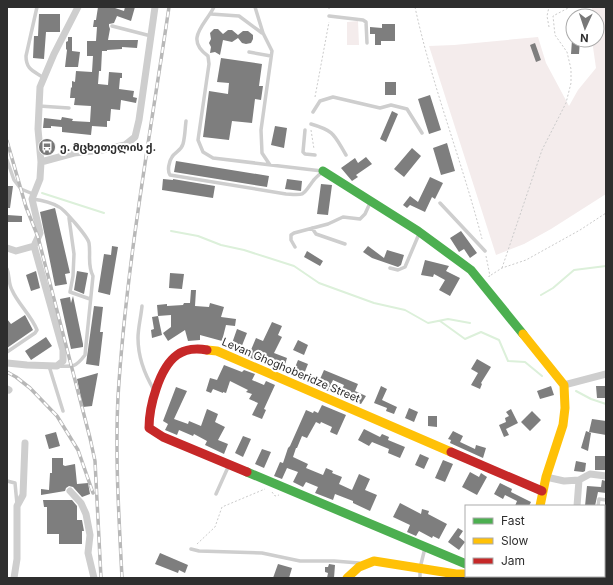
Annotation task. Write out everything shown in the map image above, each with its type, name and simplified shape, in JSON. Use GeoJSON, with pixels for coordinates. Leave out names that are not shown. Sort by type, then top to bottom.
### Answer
{"type":"FeatureCollection","features":[{"type":"Feature","properties":{"kind":"street"},"geometry":{"type":"LineString","coordinates":[[7,363],[57,366],[63,361],[63,350],[34,246],[40,232],[32,197],[40,179],[41,162],[38,128],[40,87],[78,7]]}},
{"type":"Feature","properties":{"kind":"street"},"geometry":{"type":"LineString","coordinates":[[41,162],[74,153],[102,150],[125,145],[135,137],[152,36],[155,7]]}},
{"type":"Feature","properties":{"kind":"street"},"geometry":{"type":"LineString","coordinates":[[323,172],[454,255],[471,270],[564,385],[565,405],[562,430],[546,477],[540,505]]}},
{"type":"Feature","properties":{"kind":"street"},"geometry":{"type":"LineString","coordinates":[[7,248],[16,251],[34,246]]}},
{"type":"Feature","properties":{"kind":"street","name":"Levan Ghoghoberidze Street"},"geometry":{"type":"LineString","coordinates":[[465,564],[163,437],[149,428],[149,413],[164,370],[174,357],[186,350],[201,348],[217,351],[542,491]]}},
{"type":"Feature","properties":{"kind":"street"},"geometry":{"type":"LineString","coordinates":[[564,385],[606,374]]}},
{"type":"Feature","properties":{"kind":"street"},"geometry":{"type":"LineString","coordinates":[[14,578],[17,559],[17,506],[23,495],[25,443]]}},
{"type":"Feature","properties":{"kind":"street"},"geometry":{"type":"LineString","coordinates":[[546,477],[564,481],[579,480],[590,474],[606,476]]}},
{"type":"Feature","properties":{"kind":"street"},"geometry":{"type":"LineString","coordinates":[[577,505],[579,480]]}},
{"type":"Feature","properties":{"kind":"street"},"geometry":{"type":"LineString","coordinates":[[70,491],[80,503],[86,514],[90,535],[88,553],[94,578]]}},
{"type":"Feature","properties":{"kind":"street"},"geometry":{"type":"LineString","coordinates":[[347,578],[350,573],[364,564],[374,561],[456,574],[465,574]]}},
{"type":"Feature","properties":{"kind":"lane"},"geometry":{"type":"LineString","coordinates":[[37,7],[26,56],[26,64],[44,78]]}},
{"type":"Feature","properties":{"kind":"lane"},"geometry":{"type":"LineString","coordinates":[[214,7],[211,14],[202,25],[197,37],[200,50],[208,56],[209,64],[198,140],[203,152],[213,158],[323,172]]}},
{"type":"Feature","properties":{"kind":"lane"},"geometry":{"type":"LineString","coordinates":[[255,7],[263,33],[272,51],[261,130],[262,153],[270,165]]}},
{"type":"Feature","properties":{"kind":"lane"},"geometry":{"type":"LineString","coordinates":[[211,14],[239,16],[263,33]]}},
{"type":"Feature","properties":{"kind":"lane"},"geometry":{"type":"LineString","coordinates":[[329,16],[363,20],[366,22],[367,43]]}},
{"type":"Feature","properties":{"kind":"lane"},"geometry":{"type":"LineString","coordinates":[[112,26],[152,36]]}},
{"type":"Feature","properties":{"kind":"lane"},"geometry":{"type":"LineString","coordinates":[[249,52],[271,56]]}},
{"type":"Feature","properties":{"kind":"lane"},"geometry":{"type":"LineString","coordinates":[[313,112],[320,101],[333,97],[380,108],[391,105],[407,108],[422,133]]}},
{"type":"Feature","properties":{"kind":"lane"},"geometry":{"type":"LineString","coordinates":[[39,106],[69,108]]}},
{"type":"Feature","properties":{"kind":"lane"},"geometry":{"type":"LineString","coordinates":[[186,121],[183,144],[180,150],[172,156],[169,168],[170,175],[298,195],[304,194],[313,181],[323,172]]}},
{"type":"Feature","properties":{"kind":"lane"},"geometry":{"type":"LineString","coordinates":[[311,124],[326,128],[333,133],[346,154]]}},
{"type":"Feature","properties":{"kind":"lane"},"geometry":{"type":"LineString","coordinates":[[305,130],[303,152],[305,154],[316,155]]}},
{"type":"Feature","properties":{"kind":"lane"},"geometry":{"type":"LineString","coordinates":[[7,160],[14,180],[21,189],[32,197],[60,207],[85,235],[89,242],[89,270],[93,276],[85,355],[78,364],[71,366],[57,366]]}},
{"type":"Feature","properties":{"kind":"lane"},"geometry":{"type":"LineString","coordinates":[[295,247],[291,240],[294,233],[328,224],[343,217],[360,219],[365,214],[371,202]]}},
{"type":"Feature","properties":{"kind":"lane"},"geometry":{"type":"LineString","coordinates":[[440,203],[485,251]]}},
{"type":"Feature","properties":{"kind":"lane"},"geometry":{"type":"LineString","coordinates":[[69,217],[74,254],[73,276],[70,292],[90,299]]}},
{"type":"Feature","properties":{"kind":"lane"},"geometry":{"type":"LineString","coordinates":[[312,228],[316,234],[346,244]]}},
{"type":"Feature","properties":{"kind":"lane"},"geometry":{"type":"LineString","coordinates":[[390,268],[398,270],[405,268],[420,233]]}},
{"type":"Feature","properties":{"kind":"lane"},"geometry":{"type":"LineString","coordinates":[[7,269],[12,291],[37,330],[35,333],[7,352]]}},
{"type":"Feature","properties":{"kind":"lane"},"geometry":{"type":"LineString","coordinates":[[142,306],[138,338],[139,351],[147,379],[156,392]]}},
{"type":"Feature","properties":{"kind":"lane"},"geometry":{"type":"LineString","coordinates":[[48,365],[63,411]]}},
{"type":"Feature","properties":{"kind":"lane"},"geometry":{"type":"LineString","coordinates":[[216,494],[229,464]]}},
{"type":"Feature","properties":{"kind":"lane"},"geometry":{"type":"LineString","coordinates":[[7,481],[15,483],[17,506]]}},
{"type":"Feature","properties":{"kind":"lane"},"geometry":{"type":"LineString","coordinates":[[598,505],[599,499],[606,500]]}},
{"type":"Feature","properties":{"kind":"lane"},"geometry":{"type":"LineString","coordinates":[[420,578],[420,568],[426,546]]}},
{"type":"Feature","properties":{"kind":"lane"},"geometry":{"type":"LineString","coordinates":[[191,549],[199,551],[262,553],[300,561],[334,561],[364,564]]}},
{"type":"Feature","properties":{"kind":"path"},"geometry":{"type":"LineString","coordinates":[[316,97],[326,44],[329,7]]}},
{"type":"Feature","properties":{"kind":"path"},"geometry":{"type":"LineString","coordinates":[[415,7],[427,60],[461,166],[485,251],[490,276]]}},
{"type":"Feature","properties":{"kind":"path"},"geometry":{"type":"LineString","coordinates":[[549,7],[547,16],[549,27]]}},
{"type":"Feature","properties":{"kind":"path"},"geometry":{"type":"LineString","coordinates":[[502,268],[542,150],[566,103],[571,83],[571,69],[567,52],[555,35],[553,16],[570,7]]}},
{"type":"Feature","properties":{"kind":"path"},"geometry":{"type":"LineString","coordinates":[[311,124],[316,155]]}},
{"type":"Feature","properties":{"kind":"path"},"geometry":{"type":"LineString","coordinates":[[480,280],[490,276],[502,268],[526,260],[580,230],[606,213]]}},
{"type":"Feature","properties":{"kind":"path"},"geometry":{"type":"LineString","coordinates":[[191,549],[215,527],[222,507],[267,488]]}},
{"type":"Feature","properties":{"kind":"shaded area"},"geometry":{"type":"Polygon","coordinates":[[[606,7],[606,194],[551,229],[524,244],[496,255],[429,46],[538,37],[546,63],[569,106],[578,90],[596,68],[593,48],[605,48],[605,8],[592,8],[606,7]]]}},
{"type":"Feature","properties":{"kind":"shaded area"},"geometry":{"type":"Polygon","coordinates":[[[358,21],[359,45],[347,45],[347,22],[358,21]]]}},
{"type":"Feature","properties":{"kind":"building"},"geometry":{"type":"Polygon","coordinates":[[[98,7],[112,7],[124,11],[125,7],[135,7],[131,21],[117,16],[114,23],[109,24],[110,29],[108,40],[138,40],[137,48],[122,47],[122,49],[102,51],[101,71],[99,71],[98,84],[108,85],[109,72],[122,73],[119,89],[134,91],[133,97],[137,98],[136,103],[121,100],[120,110],[111,109],[110,121],[107,121],[107,127],[92,126],[91,135],[62,132],[62,127],[51,126],[51,128],[43,128],[44,118],[61,120],[62,117],[73,119],[72,121],[90,122],[91,106],[74,105],[75,98],[70,98],[72,81],[75,82],[76,71],[92,72],[93,56],[87,56],[87,41],[96,41],[97,27],[93,27],[94,20],[96,20],[98,7]]]}},
{"type":"Feature","properties":{"kind":"building"},"geometry":{"type":"Polygon","coordinates":[[[39,14],[60,14],[60,32],[46,32],[44,59],[33,58],[34,36],[38,36],[39,14]]]}},
{"type":"Feature","properties":{"kind":"building"},"geometry":{"type":"Polygon","coordinates":[[[382,24],[395,24],[395,41],[381,41],[381,45],[375,45],[375,34],[370,34],[370,27],[382,28],[382,24]]]}},
{"type":"Feature","properties":{"kind":"building"},"geometry":{"type":"Polygon","coordinates":[[[214,29],[218,29],[223,34],[228,30],[232,30],[238,35],[243,31],[248,31],[253,35],[253,39],[251,43],[246,44],[242,43],[238,38],[232,42],[223,40],[220,55],[215,52],[210,53],[210,33],[214,29]]]}},
{"type":"Feature","properties":{"kind":"building"},"geometry":{"type":"Polygon","coordinates":[[[68,37],[72,37],[72,51],[80,52],[78,67],[65,67],[67,50],[66,42],[68,41],[68,37]]]}},
{"type":"Feature","properties":{"kind":"building"},"geometry":{"type":"Polygon","coordinates":[[[535,43],[541,60],[536,62],[530,45],[535,43]]]}},
{"type":"Feature","properties":{"kind":"building"},"geometry":{"type":"Polygon","coordinates":[[[571,48],[579,48],[579,54],[571,54],[571,48]]]}},
{"type":"Feature","properties":{"kind":"building"},"geometry":{"type":"Polygon","coordinates":[[[221,58],[262,64],[259,86],[263,86],[261,100],[255,99],[252,123],[232,121],[229,140],[203,137],[209,91],[228,94],[229,83],[217,82],[221,58]]]}},
{"type":"Feature","properties":{"kind":"building"},"geometry":{"type":"Polygon","coordinates":[[[385,82],[396,82],[396,95],[385,95],[385,82]]]}},
{"type":"Feature","properties":{"kind":"building"},"geometry":{"type":"Polygon","coordinates":[[[430,95],[441,130],[429,134],[418,99],[430,95]]]}},
{"type":"Feature","properties":{"kind":"building"},"geometry":{"type":"Polygon","coordinates":[[[392,111],[398,114],[386,142],[380,139],[392,111]]]}},
{"type":"Feature","properties":{"kind":"building"},"geometry":{"type":"Polygon","coordinates":[[[275,126],[287,128],[284,148],[271,145],[275,126]]]}},
{"type":"Feature","properties":{"kind":"building"},"geometry":{"type":"Polygon","coordinates":[[[447,143],[455,171],[441,175],[433,148],[447,143]]]}},
{"type":"Feature","properties":{"kind":"building"},"geometry":{"type":"Polygon","coordinates":[[[412,148],[421,156],[404,177],[394,169],[412,148]]]}},
{"type":"Feature","properties":{"kind":"building"},"geometry":{"type":"Polygon","coordinates":[[[366,157],[372,164],[356,175],[358,177],[352,181],[341,168],[355,158],[358,163],[366,157]]]}},
{"type":"Feature","properties":{"kind":"building"},"geometry":{"type":"Polygon","coordinates":[[[176,161],[269,176],[267,187],[174,172],[176,161]]]}},
{"type":"Feature","properties":{"kind":"building"},"geometry":{"type":"Polygon","coordinates":[[[430,177],[443,183],[435,199],[432,197],[425,212],[410,205],[407,208],[403,205],[410,196],[418,202],[430,177]]]}},
{"type":"Feature","properties":{"kind":"building"},"geometry":{"type":"Polygon","coordinates":[[[163,179],[173,179],[215,186],[213,198],[162,190],[163,179]]]}},
{"type":"Feature","properties":{"kind":"building"},"geometry":{"type":"Polygon","coordinates":[[[287,179],[302,181],[301,191],[285,189],[287,179]]]}},
{"type":"Feature","properties":{"kind":"building"},"geometry":{"type":"Polygon","coordinates":[[[321,184],[332,185],[328,215],[317,214],[321,184]]]}},
{"type":"Feature","properties":{"kind":"building"},"geometry":{"type":"Polygon","coordinates":[[[7,186],[13,186],[10,208],[7,208],[7,186]]]}},
{"type":"Feature","properties":{"kind":"building"},"geometry":{"type":"Polygon","coordinates":[[[55,208],[70,273],[65,274],[67,284],[55,286],[40,212],[55,208]]]}},
{"type":"Feature","properties":{"kind":"building"},"geometry":{"type":"Polygon","coordinates":[[[7,215],[22,216],[22,222],[7,222],[7,215]]]}},
{"type":"Feature","properties":{"kind":"building"},"geometry":{"type":"Polygon","coordinates":[[[461,231],[477,253],[470,258],[464,249],[459,252],[450,238],[461,231]]]}},
{"type":"Feature","properties":{"kind":"building"},"geometry":{"type":"Polygon","coordinates":[[[112,246],[118,247],[110,295],[98,292],[104,254],[111,255],[112,246]]]}},
{"type":"Feature","properties":{"kind":"building"},"geometry":{"type":"Polygon","coordinates":[[[368,246],[384,258],[387,250],[404,255],[401,265],[398,267],[372,258],[363,252],[368,246]]]}},
{"type":"Feature","properties":{"kind":"building"},"geometry":{"type":"Polygon","coordinates":[[[307,251],[323,261],[320,266],[304,257],[307,251]]]}},
{"type":"Feature","properties":{"kind":"building"},"geometry":{"type":"Polygon","coordinates":[[[425,260],[449,266],[446,271],[460,278],[450,296],[439,290],[445,280],[434,274],[433,277],[421,275],[425,260]]]}},
{"type":"Feature","properties":{"kind":"building"},"geometry":{"type":"Polygon","coordinates":[[[36,271],[40,288],[31,291],[26,275],[36,271]]]}},
{"type":"Feature","properties":{"kind":"building"},"geometry":{"type":"Polygon","coordinates":[[[77,271],[88,273],[84,294],[74,290],[77,271]]]}},
{"type":"Feature","properties":{"kind":"building"},"geometry":{"type":"Polygon","coordinates":[[[170,273],[184,274],[182,289],[169,288],[170,273]]]}},
{"type":"Feature","properties":{"kind":"building"},"geometry":{"type":"Polygon","coordinates":[[[191,290],[196,290],[195,306],[209,307],[210,303],[224,307],[221,317],[236,319],[235,326],[226,325],[222,341],[200,335],[200,340],[188,341],[185,330],[168,341],[163,333],[171,327],[171,315],[158,316],[157,305],[167,304],[167,306],[190,303],[191,290]]]}},
{"type":"Feature","properties":{"kind":"building"},"geometry":{"type":"Polygon","coordinates":[[[73,296],[83,347],[71,349],[60,299],[70,297],[71,303],[73,296]]]}},
{"type":"Feature","properties":{"kind":"building"},"geometry":{"type":"Polygon","coordinates":[[[94,306],[103,307],[100,332],[103,332],[99,366],[86,364],[94,306]]]}},
{"type":"Feature","properties":{"kind":"building"},"geometry":{"type":"Polygon","coordinates":[[[25,315],[33,330],[7,348],[7,319],[11,324],[25,315]]]}},
{"type":"Feature","properties":{"kind":"building"},"geometry":{"type":"Polygon","coordinates":[[[158,316],[162,335],[152,338],[151,330],[154,329],[152,317],[158,316]]]}},
{"type":"Feature","properties":{"kind":"building"},"geometry":{"type":"Polygon","coordinates":[[[272,322],[282,326],[278,335],[282,337],[274,353],[287,358],[283,371],[274,368],[274,366],[259,358],[258,361],[248,357],[256,338],[263,341],[272,322]]]}},
{"type":"Feature","properties":{"kind":"building"},"geometry":{"type":"Polygon","coordinates":[[[237,329],[247,333],[239,353],[230,349],[237,329]]]}},
{"type":"Feature","properties":{"kind":"building"},"geometry":{"type":"Polygon","coordinates":[[[46,337],[52,346],[31,360],[25,351],[46,337]]]}},
{"type":"Feature","properties":{"kind":"building"},"geometry":{"type":"Polygon","coordinates":[[[298,340],[308,345],[304,355],[293,350],[298,340]]]}},
{"type":"Feature","properties":{"kind":"building"},"geometry":{"type":"Polygon","coordinates":[[[477,359],[491,367],[481,383],[480,389],[471,385],[478,373],[471,369],[477,359]]]}},
{"type":"Feature","properties":{"kind":"building"},"geometry":{"type":"Polygon","coordinates":[[[298,360],[308,364],[302,379],[292,375],[298,360]]]}},
{"type":"Feature","properties":{"kind":"building"},"geometry":{"type":"Polygon","coordinates":[[[224,365],[242,372],[244,370],[255,374],[252,380],[264,385],[266,381],[275,385],[264,409],[266,410],[262,419],[252,415],[258,403],[249,399],[252,394],[246,392],[248,390],[230,381],[226,393],[213,389],[211,393],[206,391],[210,378],[217,380],[224,365]]]}},
{"type":"Feature","properties":{"kind":"building"},"geometry":{"type":"Polygon","coordinates":[[[324,370],[358,384],[355,391],[366,396],[361,404],[339,396],[344,385],[333,380],[328,391],[317,386],[324,370]]]}},
{"type":"Feature","properties":{"kind":"building"},"geometry":{"type":"Polygon","coordinates":[[[98,373],[92,406],[83,407],[77,379],[98,373]]]}},
{"type":"Feature","properties":{"kind":"building"},"geometry":{"type":"Polygon","coordinates":[[[381,386],[387,389],[382,400],[397,407],[394,414],[386,411],[387,408],[374,403],[381,386]]]}},
{"type":"Feature","properties":{"kind":"building"},"geometry":{"type":"Polygon","coordinates":[[[551,386],[554,395],[540,399],[537,391],[551,386]]]}},
{"type":"Feature","properties":{"kind":"building"},"geometry":{"type":"Polygon","coordinates":[[[596,386],[606,386],[606,398],[597,398],[596,386]]]}},
{"type":"Feature","properties":{"kind":"building"},"geometry":{"type":"Polygon","coordinates":[[[176,387],[187,391],[174,419],[188,424],[189,421],[201,426],[207,409],[218,414],[215,422],[225,427],[218,440],[228,444],[224,454],[205,445],[207,441],[194,434],[193,436],[179,430],[177,435],[165,430],[168,424],[163,421],[176,387]]]}},
{"type":"Feature","properties":{"kind":"building"},"geometry":{"type":"Polygon","coordinates":[[[322,405],[346,415],[337,435],[330,432],[332,427],[321,422],[320,424],[316,422],[307,438],[302,436],[293,457],[308,464],[306,468],[323,475],[326,468],[333,471],[332,473],[342,477],[339,484],[352,490],[359,474],[370,479],[365,490],[377,495],[370,511],[353,503],[353,501],[335,494],[333,500],[315,493],[318,487],[306,482],[303,487],[293,482],[298,472],[287,468],[282,479],[274,476],[280,462],[283,463],[288,448],[306,410],[313,413],[314,411],[318,413],[322,405]]]}},
{"type":"Feature","properties":{"kind":"building"},"geometry":{"type":"Polygon","coordinates":[[[409,408],[418,412],[414,422],[405,418],[409,408]]]}},
{"type":"Feature","properties":{"kind":"building"},"geometry":{"type":"Polygon","coordinates":[[[511,409],[518,423],[506,429],[509,435],[504,437],[499,425],[506,422],[505,418],[509,416],[506,412],[511,409]]]}},
{"type":"Feature","properties":{"kind":"building"},"geometry":{"type":"Polygon","coordinates":[[[532,411],[541,420],[530,431],[521,422],[532,411]]]}},
{"type":"Feature","properties":{"kind":"building"},"geometry":{"type":"Polygon","coordinates":[[[428,416],[437,416],[437,427],[428,426],[428,416]]]}},
{"type":"Feature","properties":{"kind":"building"},"geometry":{"type":"Polygon","coordinates":[[[592,419],[606,421],[606,435],[589,432],[592,419]]]}},
{"type":"Feature","properties":{"kind":"building"},"geometry":{"type":"Polygon","coordinates":[[[364,429],[380,437],[382,434],[389,437],[388,440],[405,447],[400,458],[388,453],[389,449],[372,442],[369,446],[358,440],[364,429]]]}},
{"type":"Feature","properties":{"kind":"building"},"geometry":{"type":"Polygon","coordinates":[[[453,431],[463,436],[460,442],[475,449],[476,445],[486,448],[483,458],[450,443],[451,440],[448,439],[453,431]]]}},
{"type":"Feature","properties":{"kind":"building"},"geometry":{"type":"Polygon","coordinates":[[[586,431],[591,433],[588,451],[581,448],[586,431]]]}},
{"type":"Feature","properties":{"kind":"building"},"geometry":{"type":"Polygon","coordinates":[[[56,432],[60,446],[49,449],[45,435],[56,432]]]}},
{"type":"Feature","properties":{"kind":"building"},"geometry":{"type":"Polygon","coordinates":[[[243,436],[251,439],[243,457],[235,453],[243,436]]]}},
{"type":"Feature","properties":{"kind":"building"},"geometry":{"type":"Polygon","coordinates":[[[262,449],[271,452],[264,468],[255,464],[262,449]]]}},
{"type":"Feature","properties":{"kind":"building"},"geometry":{"type":"Polygon","coordinates":[[[420,454],[429,458],[424,469],[415,465],[420,454]]]}},
{"type":"Feature","properties":{"kind":"building"},"geometry":{"type":"Polygon","coordinates":[[[595,456],[606,456],[606,470],[595,470],[595,456]]]}},
{"type":"Feature","properties":{"kind":"building"},"geometry":{"type":"Polygon","coordinates":[[[52,458],[63,458],[63,465],[65,466],[75,464],[77,484],[88,483],[90,494],[82,497],[73,487],[69,486],[65,491],[41,495],[41,489],[49,490],[50,473],[52,473],[52,458]]]}},
{"type":"Feature","properties":{"kind":"building"},"geometry":{"type":"Polygon","coordinates":[[[443,460],[453,464],[445,482],[435,478],[443,460]]]}},
{"type":"Feature","properties":{"kind":"building"},"geometry":{"type":"Polygon","coordinates":[[[576,461],[586,463],[585,471],[574,471],[576,461]]]}},
{"type":"Feature","properties":{"kind":"building"},"geometry":{"type":"Polygon","coordinates":[[[470,472],[479,477],[481,473],[487,477],[477,495],[462,487],[470,472]]]}},
{"type":"Feature","properties":{"kind":"building"},"geometry":{"type":"Polygon","coordinates":[[[602,480],[606,481],[606,493],[598,492],[595,505],[585,505],[587,486],[601,487],[602,480]]]}},
{"type":"Feature","properties":{"kind":"building"},"geometry":{"type":"Polygon","coordinates":[[[500,483],[512,489],[511,492],[531,502],[530,505],[515,505],[517,501],[505,495],[503,499],[494,494],[500,483]]]}},
{"type":"Feature","properties":{"kind":"building"},"geometry":{"type":"Polygon","coordinates":[[[43,500],[72,500],[77,506],[77,520],[82,520],[84,531],[82,531],[82,544],[59,544],[59,534],[47,534],[47,507],[44,507],[43,500]]]}},
{"type":"Feature","properties":{"kind":"building"},"geometry":{"type":"Polygon","coordinates":[[[400,503],[421,514],[422,509],[429,511],[428,514],[447,524],[439,539],[433,536],[432,538],[419,531],[416,536],[407,532],[410,525],[393,517],[400,503]]]}},
{"type":"Feature","properties":{"kind":"building"},"geometry":{"type":"Polygon","coordinates":[[[458,528],[463,531],[459,537],[465,542],[459,550],[448,542],[458,528]]]}},
{"type":"Feature","properties":{"kind":"building"},"geometry":{"type":"Polygon","coordinates":[[[160,553],[188,565],[185,573],[179,570],[178,573],[155,564],[160,553]]]}},
{"type":"Feature","properties":{"kind":"building"},"geometry":{"type":"Polygon","coordinates":[[[278,564],[292,568],[289,578],[273,578],[278,564]]]}},
{"type":"Feature","properties":{"kind":"building"},"geometry":{"type":"Polygon","coordinates":[[[329,564],[335,565],[334,578],[327,578],[328,573],[325,572],[325,567],[328,567],[329,564]]]}},
{"type":"Feature","properties":{"kind":"waterway"},"geometry":{"type":"LineString","coordinates":[[42,193],[104,213]]}},
{"type":"Feature","properties":{"kind":"waterway"},"geometry":{"type":"LineString","coordinates":[[171,231],[198,236],[221,245],[244,250],[294,266],[319,283],[374,303],[405,310],[428,323],[448,319],[470,323]]}},
{"type":"Feature","properties":{"kind":"waterway"},"geometry":{"type":"LineString","coordinates":[[541,295],[553,288],[574,270],[606,266]]}},
{"type":"Feature","properties":{"kind":"waterway"},"geometry":{"type":"LineString","coordinates":[[440,321],[465,339],[481,332],[499,340],[508,361],[525,362],[542,376]]}},
{"type":"Feature","properties":{"kind":"waterway"},"geometry":{"type":"LineString","coordinates":[[576,391],[591,399],[606,404]]}},
{"type":"Feature","properties":{"kind":"railway"},"geometry":{"type":"LineString","coordinates":[[122,578],[117,442],[118,397],[122,348],[139,201],[169,7]]}},
{"type":"Feature","properties":{"kind":"railway"},"geometry":{"type":"LineString","coordinates":[[7,141],[26,207],[38,237],[95,461],[101,578]]}},
{"type":"Feature","properties":{"kind":"railway"},"geometry":{"type":"LineString","coordinates":[[7,372],[30,388],[57,416],[78,450],[93,493]]}},
{"type":"Feature","properties":{"kind":"traffic: fast"},"geometry":{"type":"LineString","coordinates":[[323,171],[418,231],[471,270],[523,334]]}},
{"type":"Feature","properties":{"kind":"traffic: fast"},"geometry":{"type":"LineString","coordinates":[[247,472],[465,564]]}},
{"type":"Feature","properties":{"kind":"traffic: slow"},"geometry":{"type":"LineString","coordinates":[[523,334],[564,385],[565,408],[563,425],[546,477],[540,505]]}},
{"type":"Feature","properties":{"kind":"traffic: slow"},"geometry":{"type":"LineString","coordinates":[[207,350],[217,351],[451,452]]}},
{"type":"Feature","properties":{"kind":"traffic: slow"},"geometry":{"type":"LineString","coordinates":[[347,578],[359,567],[374,561],[456,574],[465,574]]}},
{"type":"Feature","properties":{"kind":"traffic: jam"},"geometry":{"type":"LineString","coordinates":[[207,350],[195,349],[180,353],[165,369],[160,378],[153,399],[149,419],[149,428],[163,437],[247,472]]}},
{"type":"Feature","properties":{"kind":"traffic: jam"},"geometry":{"type":"LineString","coordinates":[[451,452],[542,491]]}},
{"type":"Feature","properties":{"kind":"place","name":"ე. მცხეთელის ქ."},"geometry":{"type":"Point","coordinates":[47,147]}}]}
